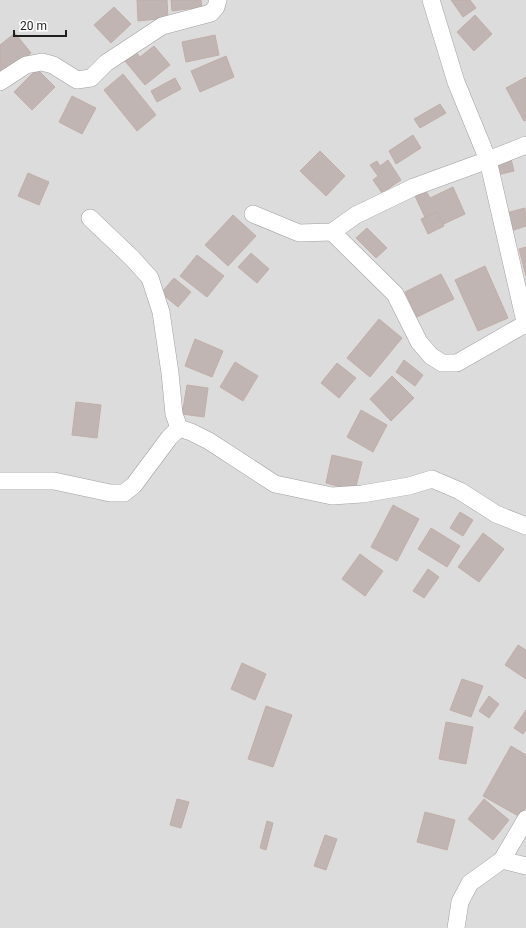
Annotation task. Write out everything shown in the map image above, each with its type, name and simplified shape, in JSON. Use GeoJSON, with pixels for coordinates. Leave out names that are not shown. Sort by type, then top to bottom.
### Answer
{"type":"FeatureCollection","features":[{"type":"Feature","properties":{"kind":"street"},"geometry":{"type":"LineString","coordinates":[[0,82],[26,65],[42,62],[53,65],[77,80],[91,78],[106,63],[162,26],[211,13],[216,7],[218,0]]}},
{"type":"Feature","properties":{"kind":"street"},"geometry":{"type":"LineString","coordinates":[[332,232],[395,294],[419,342],[431,356],[442,362],[457,363],[525,325],[488,160],[456,82],[431,0]]}},
{"type":"Feature","properties":{"kind":"street"},"geometry":{"type":"LineString","coordinates":[[253,214],[299,233],[332,232],[356,215],[414,187],[526,145]]}},
{"type":"Feature","properties":{"kind":"street"},"geometry":{"type":"LineString","coordinates":[[90,218],[133,259],[150,278],[161,312],[170,373],[174,414],[178,428]]}},
{"type":"Feature","properties":{"kind":"street"},"geometry":{"type":"LineString","coordinates":[[0,481],[54,481],[110,493],[124,493],[134,485],[168,438],[178,428]]}},
{"type":"Feature","properties":{"kind":"street"},"geometry":{"type":"LineString","coordinates":[[178,428],[191,432],[209,441],[275,484],[332,496],[362,494],[409,486],[432,479],[460,491],[496,514],[526,526]]}},
{"type":"Feature","properties":{"kind":"street"},"geometry":{"type":"LineString","coordinates":[[456,928],[460,902],[470,883],[502,860],[526,819]]}},
{"type":"Feature","properties":{"kind":"street"},"geometry":{"type":"LineString","coordinates":[[502,860],[526,866]]}},
{"type":"Feature","properties":{"kind":"shaded area"},"geometry":{"type":"Polygon","coordinates":[[[0,0],[526,0],[526,928],[0,928],[0,0]]]}},
{"type":"Feature","properties":{"kind":"building"},"geometry":{"type":"Polygon","coordinates":[[[137,0],[167,0],[168,18],[138,21],[137,0]]]}},
{"type":"Feature","properties":{"kind":"building"},"geometry":{"type":"Polygon","coordinates":[[[171,0],[201,0],[202,7],[172,11],[171,0]]]}},
{"type":"Feature","properties":{"kind":"building"},"geometry":{"type":"Polygon","coordinates":[[[451,0],[470,0],[476,8],[463,17],[451,0]]]}},
{"type":"Feature","properties":{"kind":"building"},"geometry":{"type":"Polygon","coordinates":[[[114,7],[131,24],[111,43],[94,25],[114,7]]]}},
{"type":"Feature","properties":{"kind":"building"},"geometry":{"type":"Polygon","coordinates":[[[475,15],[492,34],[474,51],[457,32],[475,15]]]}},
{"type":"Feature","properties":{"kind":"building"},"geometry":{"type":"Polygon","coordinates":[[[15,33],[31,53],[0,78],[0,45],[15,33]]]}},
{"type":"Feature","properties":{"kind":"building"},"geometry":{"type":"Polygon","coordinates":[[[215,35],[219,55],[186,62],[182,42],[215,35]]]}},
{"type":"Feature","properties":{"kind":"building"},"geometry":{"type":"Polygon","coordinates":[[[154,46],[170,65],[145,85],[125,61],[136,52],[140,57],[154,46]]]}},
{"type":"Feature","properties":{"kind":"building"},"geometry":{"type":"Polygon","coordinates":[[[226,56],[234,77],[200,92],[191,71],[226,56]]]}},
{"type":"Feature","properties":{"kind":"building"},"geometry":{"type":"Polygon","coordinates":[[[37,69],[55,87],[32,110],[14,92],[37,69]]]}},
{"type":"Feature","properties":{"kind":"building"},"geometry":{"type":"Polygon","coordinates":[[[123,74],[156,115],[137,131],[104,90],[123,74]]]}},
{"type":"Feature","properties":{"kind":"building"},"geometry":{"type":"Polygon","coordinates":[[[526,77],[526,120],[524,121],[506,88],[526,77]]]}},
{"type":"Feature","properties":{"kind":"building"},"geometry":{"type":"Polygon","coordinates":[[[175,78],[181,89],[157,102],[151,91],[175,78]]]}},
{"type":"Feature","properties":{"kind":"building"},"geometry":{"type":"Polygon","coordinates":[[[72,96],[96,108],[82,134],[59,122],[72,96]]]}},
{"type":"Feature","properties":{"kind":"building"},"geometry":{"type":"Polygon","coordinates":[[[440,104],[446,113],[420,128],[414,119],[440,104]]]}},
{"type":"Feature","properties":{"kind":"building"},"geometry":{"type":"Polygon","coordinates":[[[413,135],[421,148],[396,164],[389,151],[413,135]]]}},
{"type":"Feature","properties":{"kind":"building"},"geometry":{"type":"Polygon","coordinates":[[[320,151],[345,176],[326,196],[300,171],[320,151]]]}},
{"type":"Feature","properties":{"kind":"building"},"geometry":{"type":"Polygon","coordinates":[[[511,159],[514,171],[497,175],[494,162],[511,159]]]}},
{"type":"Feature","properties":{"kind":"building"},"geometry":{"type":"Polygon","coordinates":[[[388,160],[401,180],[382,193],[373,180],[378,176],[370,165],[377,161],[380,166],[388,160]]]}},
{"type":"Feature","properties":{"kind":"building"},"geometry":{"type":"Polygon","coordinates":[[[28,173],[49,182],[39,205],[18,196],[28,173]]]}},
{"type":"Feature","properties":{"kind":"building"},"geometry":{"type":"Polygon","coordinates":[[[453,187],[465,214],[431,230],[415,196],[426,191],[430,198],[453,187]]]}},
{"type":"Feature","properties":{"kind":"building"},"geometry":{"type":"Polygon","coordinates":[[[525,208],[526,226],[511,231],[506,213],[525,208]]]}},
{"type":"Feature","properties":{"kind":"building"},"geometry":{"type":"Polygon","coordinates":[[[437,212],[444,226],[428,234],[421,219],[437,212]]]}},
{"type":"Feature","properties":{"kind":"building"},"geometry":{"type":"Polygon","coordinates":[[[233,215],[256,236],[228,266],[205,245],[233,215]]]}},
{"type":"Feature","properties":{"kind":"building"},"geometry":{"type":"Polygon","coordinates":[[[367,228],[387,248],[376,258],[356,238],[367,228]]]}},
{"type":"Feature","properties":{"kind":"building"},"geometry":{"type":"Polygon","coordinates":[[[526,247],[526,276],[519,249],[526,247]]]}},
{"type":"Feature","properties":{"kind":"building"},"geometry":{"type":"Polygon","coordinates":[[[251,253],[269,269],[257,283],[238,267],[251,253]]]}},
{"type":"Feature","properties":{"kind":"building"},"geometry":{"type":"Polygon","coordinates":[[[197,255],[224,276],[207,297],[180,276],[197,255]]]}},
{"type":"Feature","properties":{"kind":"building"},"geometry":{"type":"Polygon","coordinates":[[[485,266],[508,318],[478,331],[455,280],[485,266]]]}},
{"type":"Feature","properties":{"kind":"building"},"geometry":{"type":"Polygon","coordinates":[[[441,274],[454,299],[417,317],[405,292],[441,274]]]}},
{"type":"Feature","properties":{"kind":"building"},"geometry":{"type":"Polygon","coordinates":[[[174,278],[191,292],[178,307],[161,293],[174,278]]]}},
{"type":"Feature","properties":{"kind":"building"},"geometry":{"type":"Polygon","coordinates":[[[379,319],[402,338],[370,377],[347,358],[379,319]]]}},
{"type":"Feature","properties":{"kind":"building"},"geometry":{"type":"Polygon","coordinates":[[[195,339],[223,351],[212,377],[185,366],[195,339]]]}},
{"type":"Feature","properties":{"kind":"building"},"geometry":{"type":"Polygon","coordinates":[[[404,360],[423,375],[415,386],[396,372],[404,360]]]}},
{"type":"Feature","properties":{"kind":"building"},"geometry":{"type":"Polygon","coordinates":[[[235,362],[258,376],[243,401],[220,387],[235,362]]]}},
{"type":"Feature","properties":{"kind":"building"},"geometry":{"type":"Polygon","coordinates":[[[337,363],[356,378],[339,398],[321,383],[337,363]]]}},
{"type":"Feature","properties":{"kind":"building"},"geometry":{"type":"Polygon","coordinates":[[[392,376],[414,398],[391,421],[370,399],[392,376]]]}},
{"type":"Feature","properties":{"kind":"building"},"geometry":{"type":"Polygon","coordinates":[[[187,385],[208,388],[204,417],[182,414],[187,385]]]}},
{"type":"Feature","properties":{"kind":"building"},"geometry":{"type":"Polygon","coordinates":[[[76,402],[101,405],[97,438],[72,435],[76,402]]]}},
{"type":"Feature","properties":{"kind":"building"},"geometry":{"type":"Polygon","coordinates":[[[361,410],[387,425],[373,452],[347,437],[361,410]]]}},
{"type":"Feature","properties":{"kind":"building"},"geometry":{"type":"Polygon","coordinates":[[[332,455],[362,462],[355,491],[326,483],[332,455]]]}},
{"type":"Feature","properties":{"kind":"building"},"geometry":{"type":"Polygon","coordinates":[[[393,505],[419,519],[397,561],[371,547],[393,505]]]}},
{"type":"Feature","properties":{"kind":"building"},"geometry":{"type":"Polygon","coordinates":[[[460,512],[473,520],[463,536],[450,528],[460,512]]]}},
{"type":"Feature","properties":{"kind":"building"},"geometry":{"type":"Polygon","coordinates":[[[431,528],[460,546],[447,567],[418,549],[431,528]]]}},
{"type":"Feature","properties":{"kind":"building"},"geometry":{"type":"Polygon","coordinates":[[[483,533],[504,549],[479,582],[458,567],[483,533]]]}},
{"type":"Feature","properties":{"kind":"building"},"geometry":{"type":"Polygon","coordinates":[[[360,554],[383,571],[365,596],[342,579],[360,554]]]}},
{"type":"Feature","properties":{"kind":"building"},"geometry":{"type":"Polygon","coordinates":[[[428,569],[439,577],[424,598],[413,591],[428,569]]]}},
{"type":"Feature","properties":{"kind":"building"},"geometry":{"type":"Polygon","coordinates":[[[518,645],[526,650],[526,679],[505,665],[518,645]]]}},
{"type":"Feature","properties":{"kind":"building"},"geometry":{"type":"Polygon","coordinates":[[[242,663],[266,674],[255,700],[231,689],[242,663]]]}},
{"type":"Feature","properties":{"kind":"building"},"geometry":{"type":"Polygon","coordinates":[[[462,679],[483,686],[471,717],[450,710],[462,679]]]}},
{"type":"Feature","properties":{"kind":"building"},"geometry":{"type":"Polygon","coordinates":[[[489,696],[499,704],[489,718],[479,711],[489,696]]]}},
{"type":"Feature","properties":{"kind":"building"},"geometry":{"type":"Polygon","coordinates":[[[266,706],[292,715],[273,767],[248,759],[266,706]]]}},
{"type":"Feature","properties":{"kind":"building"},"geometry":{"type":"Polygon","coordinates":[[[526,710],[526,730],[523,734],[514,728],[526,710]]]}},
{"type":"Feature","properties":{"kind":"building"},"geometry":{"type":"Polygon","coordinates":[[[446,722],[473,727],[466,764],[439,759],[446,722]]]}},
{"type":"Feature","properties":{"kind":"building"},"geometry":{"type":"Polygon","coordinates":[[[511,746],[526,755],[526,807],[520,817],[483,796],[511,746]]]}},
{"type":"Feature","properties":{"kind":"building"},"geometry":{"type":"Polygon","coordinates":[[[177,799],[189,802],[181,828],[170,825],[177,799]]]}},
{"type":"Feature","properties":{"kind":"building"},"geometry":{"type":"Polygon","coordinates":[[[484,799],[509,820],[493,840],[468,819],[484,799]]]}},
{"type":"Feature","properties":{"kind":"building"},"geometry":{"type":"Polygon","coordinates":[[[425,812],[455,820],[447,850],[417,842],[425,812]]]}},
{"type":"Feature","properties":{"kind":"building"},"geometry":{"type":"Polygon","coordinates":[[[267,821],[273,823],[266,850],[260,848],[267,821]]]}},
{"type":"Feature","properties":{"kind":"building"},"geometry":{"type":"Polygon","coordinates":[[[325,835],[337,839],[326,870],[314,866],[325,835]]]}}]}
